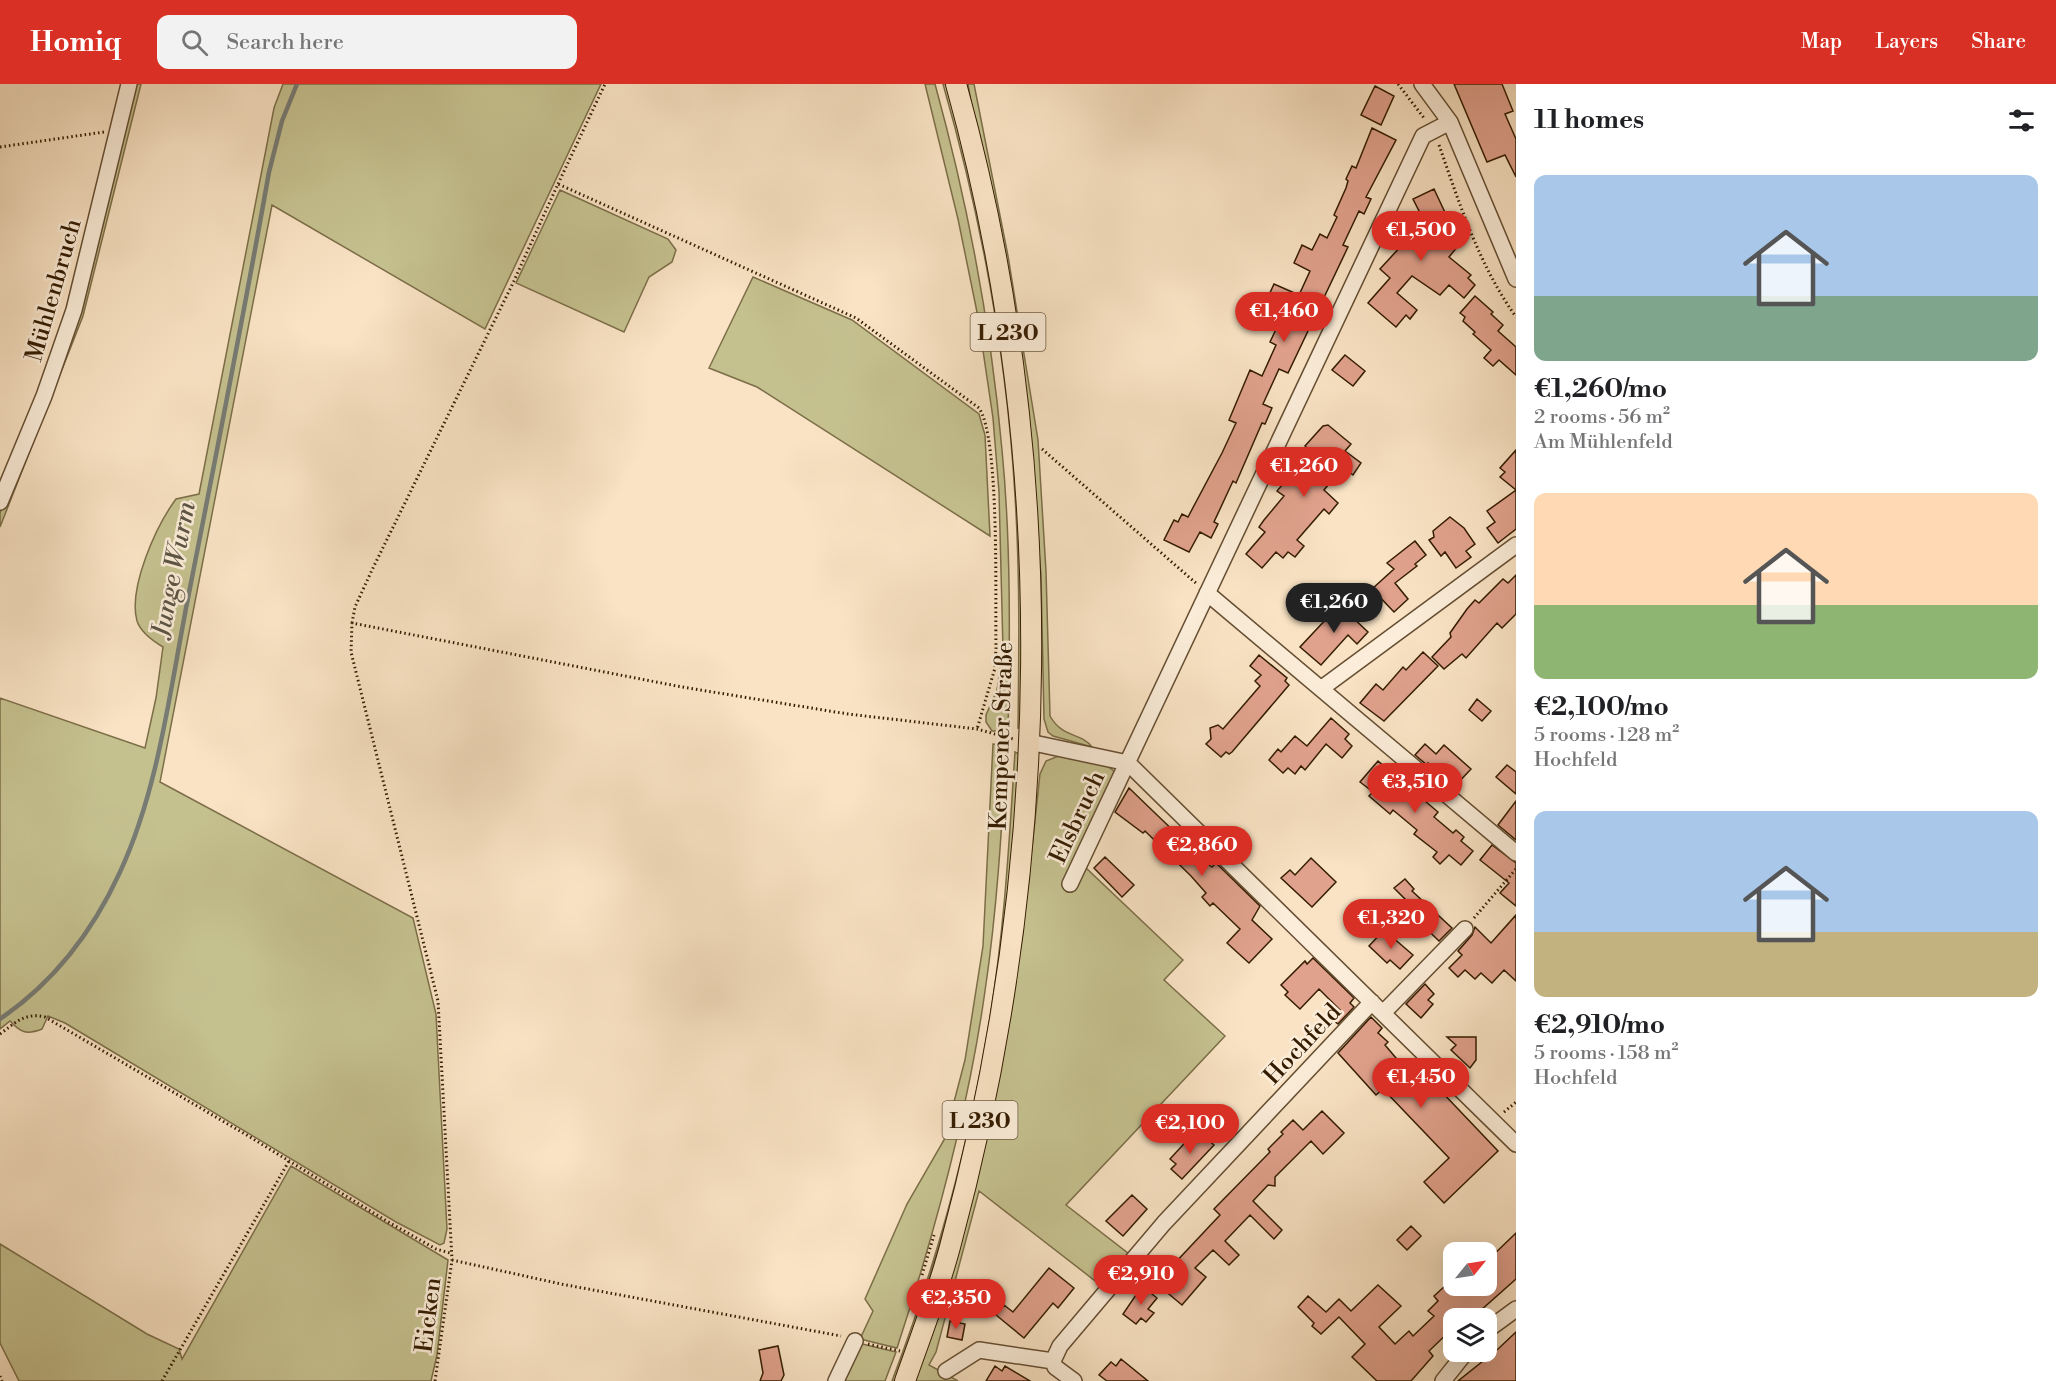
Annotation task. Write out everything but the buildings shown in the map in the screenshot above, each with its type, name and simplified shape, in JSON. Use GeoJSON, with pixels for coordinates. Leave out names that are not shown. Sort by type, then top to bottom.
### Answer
{"type":"FeatureCollection","features":[{"type":"Feature","properties":{"kind":"main road","name":"Kempener Straße"},"geometry":{"type":"LineString","coordinates":[[905,1381],[951,1246],[978,1133],[1008,971],[1018,895],[1020,740],[1030,585],[1023,452],[995,250],[956,84]]}},
{"type":"Feature","properties":{"kind":"street","name":"Mühlenbruch"},"geometry":{"type":"LineString","coordinates":[[0,502],[66,336],[129,84]]}},
{"type":"Feature","properties":{"kind":"street"},"geometry":{"type":"LineString","coordinates":[[1422,84],[1450,122],[1516,279]]}},
{"type":"Feature","properties":{"kind":"street"},"geometry":{"type":"LineString","coordinates":[[1450,122],[1423,136],[1128,763],[1516,1144]]}},
{"type":"Feature","properties":{"kind":"street"},"geometry":{"type":"LineString","coordinates":[[1322,688],[1516,545]]}},
{"type":"Feature","properties":{"kind":"street"},"geometry":{"type":"LineString","coordinates":[[1207,592],[1516,853]]}},
{"type":"Feature","properties":{"kind":"street","name":"Elsbruch"},"geometry":{"type":"LineString","coordinates":[[1020,740],[1128,763],[1070,884]]}},
{"type":"Feature","properties":{"kind":"street"},"geometry":{"type":"LineString","coordinates":[[1383,1013],[1465,929]]}},
{"type":"Feature","properties":{"kind":"street","name":"Hochfeld"},"geometry":{"type":"LineString","coordinates":[[1053,1361],[1060,1346],[1164,1223],[1372,1002]]}},
{"type":"Feature","properties":{"kind":"street"},"geometry":{"type":"LineString","coordinates":[[1497,1323],[1516,1309]]}},
{"type":"Feature","properties":{"kind":"street"},"geometry":{"type":"LineString","coordinates":[[836,1381],[855,1341]]}},
{"type":"Feature","properties":{"kind":"street"},"geometry":{"type":"LineString","coordinates":[[946,1371],[979,1350],[1053,1361],[1055,1367],[1074,1381]]}},
{"type":"Feature","properties":{"kind":"street"},"geometry":{"type":"LineString","coordinates":[[1443,1381],[1458,1362]]}},
{"type":"Feature","properties":{"kind":"path","name":"Eicken"},"geometry":{"type":"LineString","coordinates":[[435,1381],[452,1260],[438,1001],[351,652],[352,623],[355,607],[367,579],[605,84]]}},
{"type":"Feature","properties":{"kind":"path"},"geometry":{"type":"LineString","coordinates":[[1398,84],[1434,131],[1480,257],[1493,283],[1516,316]]}},
{"type":"Feature","properties":{"kind":"path"},"geometry":{"type":"LineString","coordinates":[[0,147],[107,131],[118,134]]}},
{"type":"Feature","properties":{"kind":"path"},"geometry":{"type":"LineString","coordinates":[[558,184],[856,318],[979,408],[988,427],[993,502],[996,648],[995,668],[976,729]]}},
{"type":"Feature","properties":{"kind":"path"},"geometry":{"type":"LineString","coordinates":[[1042,449],[1207,592]]}},
{"type":"Feature","properties":{"kind":"path"},"geometry":{"type":"LineString","coordinates":[[352,623],[682,687],[848,714],[976,729],[1020,740]]}},
{"type":"Feature","properties":{"kind":"path"},"geometry":{"type":"LineString","coordinates":[[1011,728],[1020,740]]}},
{"type":"Feature","properties":{"kind":"path"},"geometry":{"type":"LineString","coordinates":[[1011,749],[1020,740]]}},
{"type":"Feature","properties":{"kind":"path"},"geometry":{"type":"LineString","coordinates":[[1465,929],[1516,869]]}},
{"type":"Feature","properties":{"kind":"path"},"geometry":{"type":"LineString","coordinates":[[0,1034],[25,1016],[32,1014],[45,1017],[399,1228],[436,1249],[450,1253]]}},
{"type":"Feature","properties":{"kind":"path"},"geometry":{"type":"LineString","coordinates":[[162,1381],[289,1161]]}},
{"type":"Feature","properties":{"kind":"path"},"geometry":{"type":"LineString","coordinates":[[921,1280],[936,1227]]}},
{"type":"Feature","properties":{"kind":"path"},"geometry":{"type":"LineString","coordinates":[[452,1260],[561,1284],[900,1351]]}},
{"type":"Feature","properties":{"kind":"path"},"geometry":{"type":"LineString","coordinates":[[896,1361],[903,1342]]}},
{"type":"Feature","properties":{"kind":"path"},"geometry":{"type":"LineString","coordinates":[[0,1376],[2,1381]]}},
{"type":"Feature","properties":{"kind":"shaded area"},"geometry":{"type":"Polygon","coordinates":[[[133,84],[141,84],[83,316],[0,527],[0,513],[24,456],[133,84]]]}},
{"type":"Feature","properties":{"kind":"shaded area"},"geometry":{"type":"Polygon","coordinates":[[[283,84],[601,84],[485,329],[272,205],[160,782],[413,918],[436,1014],[447,1229],[444,1243],[440,1245],[396,1222],[65,1023],[48,1016],[42,1029],[37,1031],[24,1032],[10,1021],[0,1029],[0,698],[145,748],[156,698],[163,647],[141,629],[137,621],[136,592],[152,541],[168,511],[176,499],[199,494],[274,108],[283,84]]]}},
{"type":"Feature","properties":{"kind":"shaded area"},"geometry":{"type":"Polygon","coordinates":[[[925,84],[935,84],[947,129],[968,220],[992,357],[1007,520],[1008,731],[992,731],[986,722],[986,715],[997,690],[1003,650],[999,492],[993,418],[978,317],[958,219],[925,84]]]}},
{"type":"Feature","properties":{"kind":"shaded area"},"geometry":{"type":"Polygon","coordinates":[[[943,84],[948,84],[990,270],[1011,411],[1019,492],[1022,559],[1022,727],[1018,728],[1018,554],[1006,392],[980,236],[943,84]]]}},
{"type":"Feature","properties":{"kind":"shaded area"},"geometry":{"type":"Polygon","coordinates":[[[968,84],[974,84],[1008,256],[1038,440],[1046,571],[1050,716],[1060,728],[1083,739],[1092,747],[1053,736],[1048,732],[1044,719],[1041,575],[1030,453],[968,84]]]}},
{"type":"Feature","properties":{"kind":"shaded area"},"geometry":{"type":"Polygon","coordinates":[[[560,190],[668,239],[676,250],[672,262],[649,277],[624,332],[516,283],[560,190]]]}},
{"type":"Feature","properties":{"kind":"shaded area"},"geometry":{"type":"Polygon","coordinates":[[[753,277],[852,320],[979,414],[985,435],[990,536],[757,387],[709,368],[753,277]]]}},
{"type":"Feature","properties":{"kind":"shaded area"},"geometry":{"type":"Polygon","coordinates":[[[993,744],[1006,746],[993,930],[978,1036],[949,1171],[897,1348],[860,1339],[873,1311],[865,1299],[907,1204],[944,1140],[965,1060],[983,946],[993,744]]]}},
{"type":"Feature","properties":{"kind":"shaded area"},"geometry":{"type":"Polygon","coordinates":[[[1015,752],[1019,754],[1011,888],[994,1021],[975,1112],[951,1202],[897,1381],[892,1381],[908,1338],[949,1207],[980,1074],[994,994],[1002,925],[1015,752]]]}},
{"type":"Feature","properties":{"kind":"shaded area"},"geometry":{"type":"Polygon","coordinates":[[[1061,755],[1106,765],[1115,772],[1084,866],[1183,960],[1164,980],[1225,1036],[1066,1205],[1129,1254],[1103,1287],[979,1191],[936,1352],[929,1365],[958,1381],[914,1381],[999,1073],[1025,912],[1040,774],[1046,761],[1061,755]]]}},
{"type":"Feature","properties":{"kind":"shaded area"},"geometry":{"type":"Polygon","coordinates":[[[291,1166],[448,1260],[437,1355],[431,1381],[19,1381],[0,1343],[0,1244],[147,1334],[179,1349],[182,1359],[291,1166]]]}},
{"type":"Feature","properties":{"kind":"shaded area"},"geometry":{"type":"Polygon","coordinates":[[[858,1343],[896,1352],[885,1381],[842,1381],[858,1343]]]}},
{"type":"Feature","properties":{"kind":"waterway","name":"Junge Wurm"},"geometry":{"type":"LineString","coordinates":[[0,1019],[37,989],[70,954],[84,935],[120,872],[145,807],[169,703],[269,172],[282,121],[297,84]]}}]}
